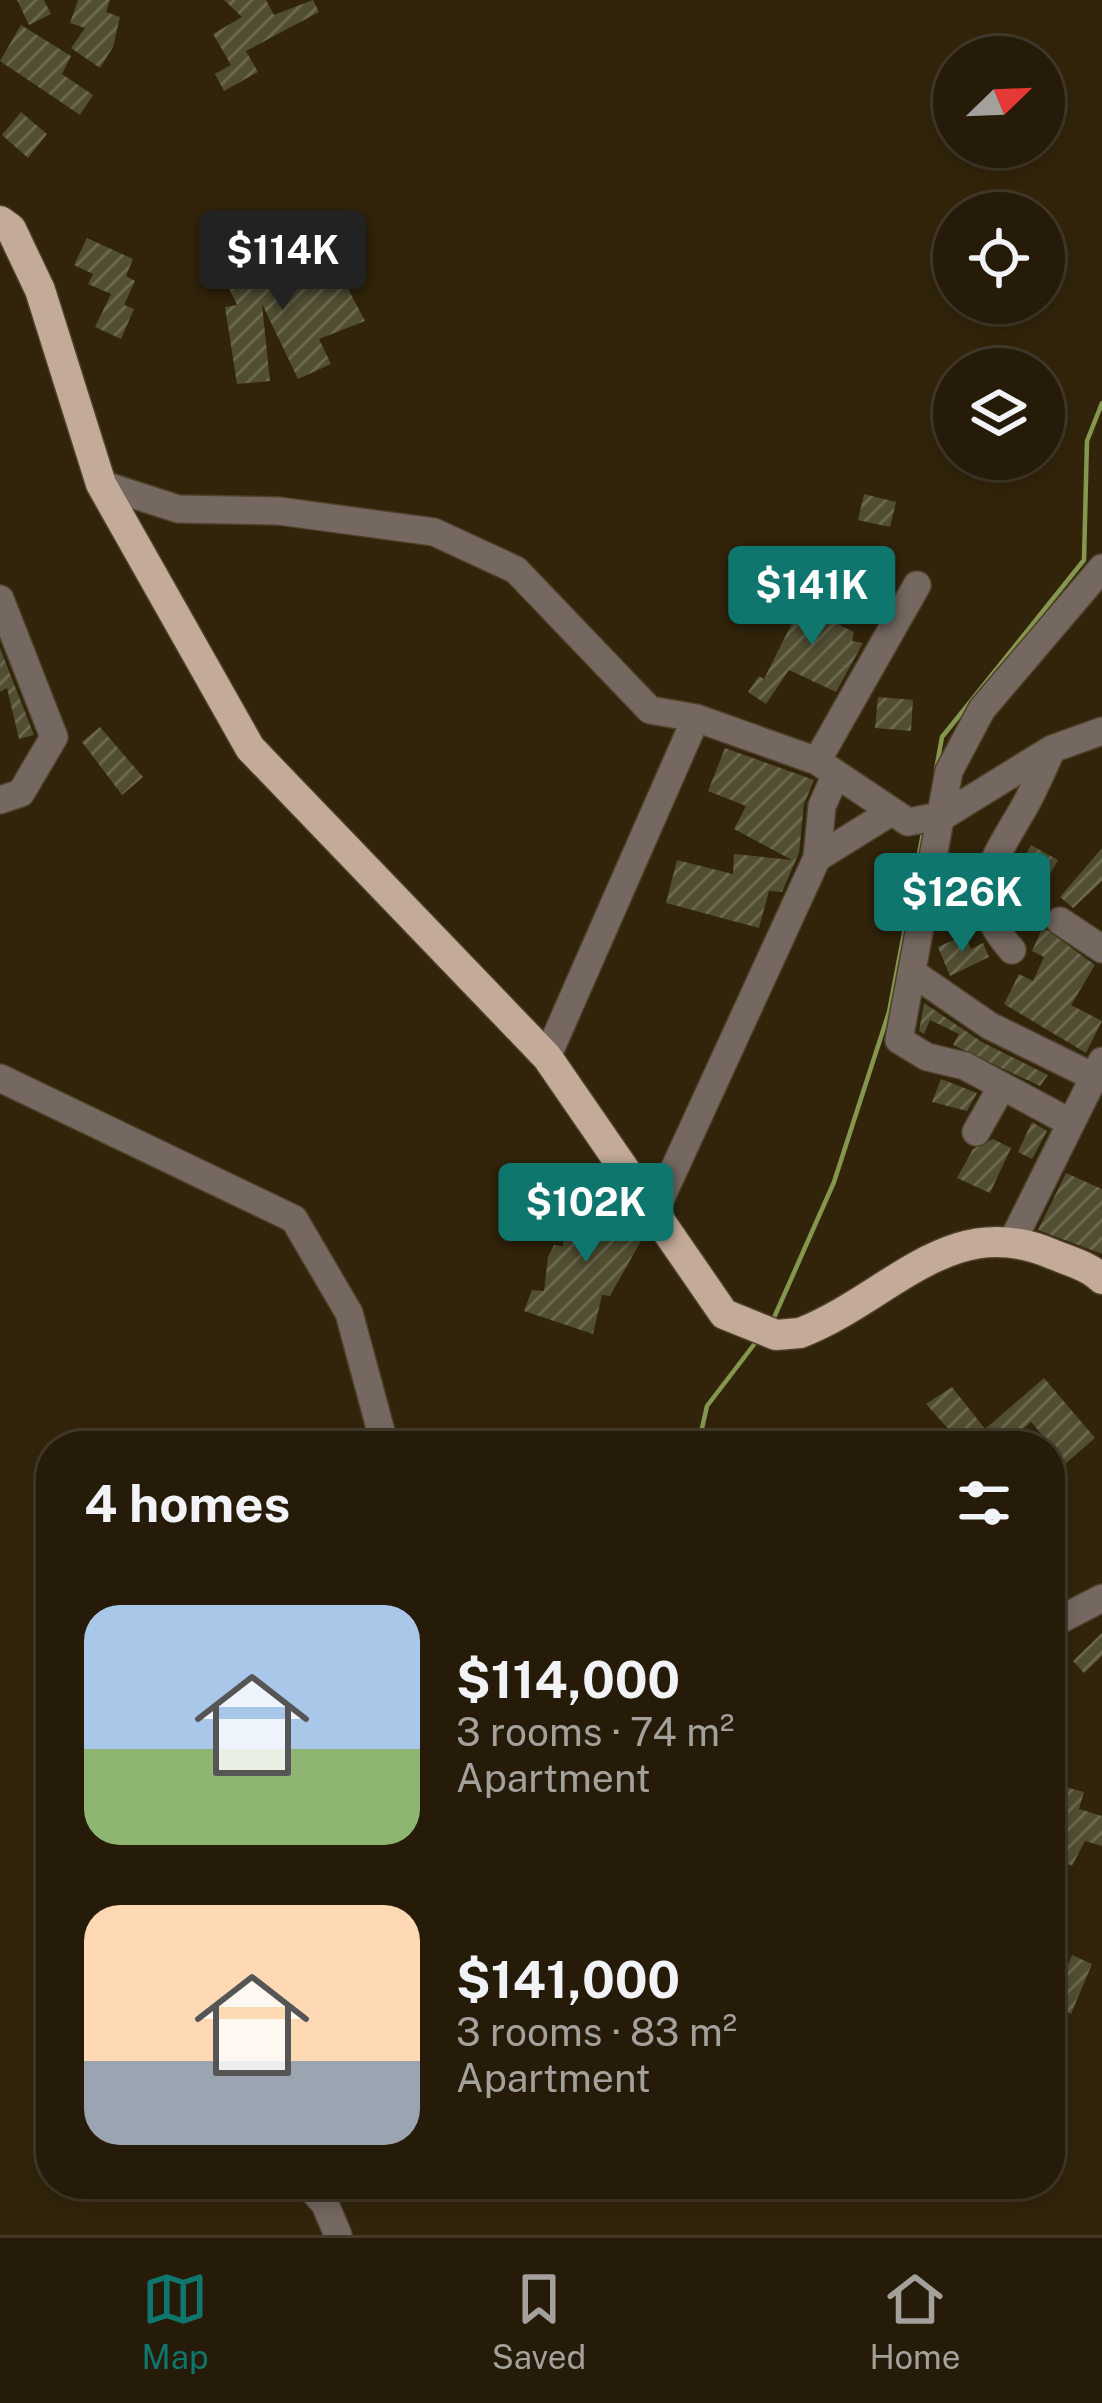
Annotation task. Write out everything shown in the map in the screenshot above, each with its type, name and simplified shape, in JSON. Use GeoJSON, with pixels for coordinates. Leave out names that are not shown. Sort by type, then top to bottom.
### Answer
{"type":"FeatureCollection","features":[{"type":"Feature","properties":{"kind":"main road"},"geometry":{"type":"LineString","coordinates":[[0,221],[11,229],[40,290],[101,484],[250,748],[547,1057],[724,1314],[776,1335],[815,1327],[973,1241],[1013,1240],[1102,1279]]}},
{"type":"Feature","properties":{"kind":"street"},"geometry":{"type":"LineString","coordinates":[[101,484],[178,508],[279,511],[434,532],[516,570],[650,710],[696,718],[827,768],[920,817]]}},
{"type":"Feature","properties":{"kind":"street"},"geometry":{"type":"LineString","coordinates":[[1071,1123],[965,1066],[927,1057],[899,1040],[913,973],[920,817],[982,709],[1102,568]]}},
{"type":"Feature","properties":{"kind":"street"},"geometry":{"type":"LineString","coordinates":[[654,1213],[817,858],[827,768],[917,585]]}},
{"type":"Feature","properties":{"kind":"street"},"geometry":{"type":"LineString","coordinates":[[0,599],[53,737],[22,793],[0,800]]}},
{"type":"Feature","properties":{"kind":"street"},"geometry":{"type":"LineString","coordinates":[[547,1057],[696,718]]}},
{"type":"Feature","properties":{"kind":"street"},"geometry":{"type":"LineString","coordinates":[[817,858],[920,817],[1052,749],[1102,730]]}},
{"type":"Feature","properties":{"kind":"street"},"geometry":{"type":"LineString","coordinates":[[1012,950],[992,928],[986,885],[994,856],[1052,749]]}},
{"type":"Feature","properties":{"kind":"street"},"geometry":{"type":"LineString","coordinates":[[1060,921],[1102,949]]}},
{"type":"Feature","properties":{"kind":"street"},"geometry":{"type":"LineString","coordinates":[[913,973],[990,1026],[1098,1069],[1013,1240]]}},
{"type":"Feature","properties":{"kind":"street"},"geometry":{"type":"LineString","coordinates":[[0,1078],[294,1220],[350,1313],[381,1431]]}},
{"type":"Feature","properties":{"kind":"street"},"geometry":{"type":"LineString","coordinates":[[976,1132],[1001,1088]]}},
{"type":"Feature","properties":{"kind":"street"},"geometry":{"type":"LineString","coordinates":[[1065,1617],[1102,1598]]}},
{"type":"Feature","properties":{"kind":"street"},"geometry":{"type":"LineString","coordinates":[[320,2199],[338,2235]]}},
{"type":"Feature","properties":{"kind":"building"},"geometry":{"type":"Polygon","coordinates":[[[17,0],[44,0],[51,14],[29,25],[17,0]]]}},
{"type":"Feature","properties":{"kind":"building"},"geometry":{"type":"Polygon","coordinates":[[[78,0],[110,0],[106,12],[120,17],[113,47],[100,68],[71,48],[85,28],[70,23],[78,0]]]}},
{"type":"Feature","properties":{"kind":"building"},"geometry":{"type":"Polygon","coordinates":[[[224,0],[266,0],[274,15],[313,0],[319,12],[246,51],[258,72],[224,91],[215,74],[231,65],[213,34],[242,17],[224,0]]]}},
{"type":"Feature","properties":{"kind":"building"},"geometry":{"type":"Polygon","coordinates":[[[21,25],[71,56],[62,74],[93,95],[80,115],[0,61],[21,25]]]}},
{"type":"Feature","properties":{"kind":"building"},"geometry":{"type":"Polygon","coordinates":[[[21,112],[47,134],[28,158],[2,135],[21,112]]]}},
{"type":"Feature","properties":{"kind":"building"},"geometry":{"type":"Polygon","coordinates":[[[87,238],[133,259],[126,276],[135,281],[124,305],[134,309],[121,339],[95,327],[111,294],[88,284],[93,274],[74,265],[87,238]]]}},
{"type":"Feature","properties":{"kind":"building"},"geometry":{"type":"Polygon","coordinates":[[[252,241],[274,285],[332,258],[365,321],[319,339],[331,364],[298,379],[262,304],[270,381],[237,384],[225,307],[237,305],[215,258],[252,241]]]}},
{"type":"Feature","properties":{"kind":"building"},"geometry":{"type":"Polygon","coordinates":[[[864,494],[896,502],[890,527],[858,520],[864,494]]]}},
{"type":"Feature","properties":{"kind":"building"},"geometry":{"type":"Polygon","coordinates":[[[812,586],[838,590],[834,622],[854,632],[852,641],[863,643],[836,692],[789,670],[766,704],[748,692],[759,676],[764,679],[798,611],[805,612],[812,586]]]}},
{"type":"Feature","properties":{"kind":"building"},"geometry":{"type":"Polygon","coordinates":[[[0,648],[34,735],[19,739],[7,688],[0,692],[0,648]]]}},
{"type":"Feature","properties":{"kind":"building"},"geometry":{"type":"Polygon","coordinates":[[[878,697],[913,700],[911,731],[875,728],[878,697]]]}},
{"type":"Feature","properties":{"kind":"building"},"geometry":{"type":"Polygon","coordinates":[[[100,727],[143,777],[122,795],[82,742],[100,727]]]}},
{"type":"Feature","properties":{"kind":"building"},"geometry":{"type":"Polygon","coordinates":[[[725,748],[814,780],[804,804],[799,853],[782,892],[769,891],[759,928],[666,903],[677,860],[733,874],[734,854],[792,860],[734,829],[746,806],[708,791],[725,748]]]}},
{"type":"Feature","properties":{"kind":"building"},"geometry":{"type":"Polygon","coordinates":[[[1031,845],[1058,860],[1040,892],[1013,877],[1031,845]]]}},
{"type":"Feature","properties":{"kind":"building"},"geometry":{"type":"Polygon","coordinates":[[[1102,848],[1102,881],[1073,908],[1060,897],[1102,848]]]}},
{"type":"Feature","properties":{"kind":"building"},"geometry":{"type":"Polygon","coordinates":[[[1043,927],[1095,965],[1071,1005],[1102,1021],[1086,1053],[1004,1004],[1019,974],[1033,981],[1044,957],[1032,951],[1043,927]]]}},
{"type":"Feature","properties":{"kind":"building"},"geometry":{"type":"Polygon","coordinates":[[[965,935],[971,949],[983,943],[989,957],[950,976],[938,947],[965,935]]]}},
{"type":"Feature","properties":{"kind":"building"},"geometry":{"type":"Polygon","coordinates":[[[924,1003],[982,1042],[1048,1075],[1040,1086],[953,1045],[959,1034],[930,1020],[924,1034],[919,1031],[924,1003]]]}},
{"type":"Feature","properties":{"kind":"building"},"geometry":{"type":"Polygon","coordinates":[[[941,1079],[977,1093],[967,1111],[932,1102],[941,1079]]]}},
{"type":"Feature","properties":{"kind":"building"},"geometry":{"type":"Polygon","coordinates":[[[1032,1122],[1047,1131],[1032,1159],[1018,1152],[1032,1122]]]}},
{"type":"Feature","properties":{"kind":"building"},"geometry":{"type":"Polygon","coordinates":[[[993,1139],[1011,1148],[990,1193],[957,1178],[973,1149],[993,1139]]]}},
{"type":"Feature","properties":{"kind":"building"},"geometry":{"type":"Polygon","coordinates":[[[1066,1173],[1102,1189],[1102,1254],[1038,1230],[1066,1173]]]}},
{"type":"Feature","properties":{"kind":"building"},"geometry":{"type":"Polygon","coordinates":[[[587,1186],[614,1188],[640,1227],[635,1238],[641,1241],[610,1296],[602,1295],[593,1334],[524,1311],[532,1290],[544,1291],[548,1257],[554,1245],[563,1246],[564,1226],[637,1231],[580,1200],[587,1186]]]}},
{"type":"Feature","properties":{"kind":"building"},"geometry":{"type":"Polygon","coordinates":[[[1044,1378],[1095,1438],[1065,1464],[1065,1431],[1039,1431],[1031,1422],[1021,1431],[950,1431],[926,1404],[952,1387],[985,1429],[1044,1378]]]}},
{"type":"Feature","properties":{"kind":"building"},"geometry":{"type":"Polygon","coordinates":[[[1102,1633],[1102,1656],[1084,1673],[1073,1661],[1102,1633]]]}},
{"type":"Feature","properties":{"kind":"building"},"geometry":{"type":"Polygon","coordinates":[[[1065,1787],[1084,1792],[1079,1809],[1102,1816],[1102,1846],[1085,1841],[1072,1866],[1065,1862],[1065,1787]]]}},
{"type":"Feature","properties":{"kind":"building"},"geometry":{"type":"Polygon","coordinates":[[[1072,1955],[1092,1964],[1071,2014],[1065,2011],[1065,1972],[1072,1955]]]}},
{"type":"Feature","properties":{"kind":"waterway"},"geometry":{"type":"LineString","coordinates":[[936,770],[942,737],[1084,560],[1087,441],[1102,403]]}},
{"type":"Feature","properties":{"kind":"waterway"},"geometry":{"type":"LineString","coordinates":[[773,1320],[834,1182],[889,1012],[924,828]]}},
{"type":"Feature","properties":{"kind":"waterway"},"geometry":{"type":"LineString","coordinates":[[701,1431],[707,1406],[759,1338]]}}]}
